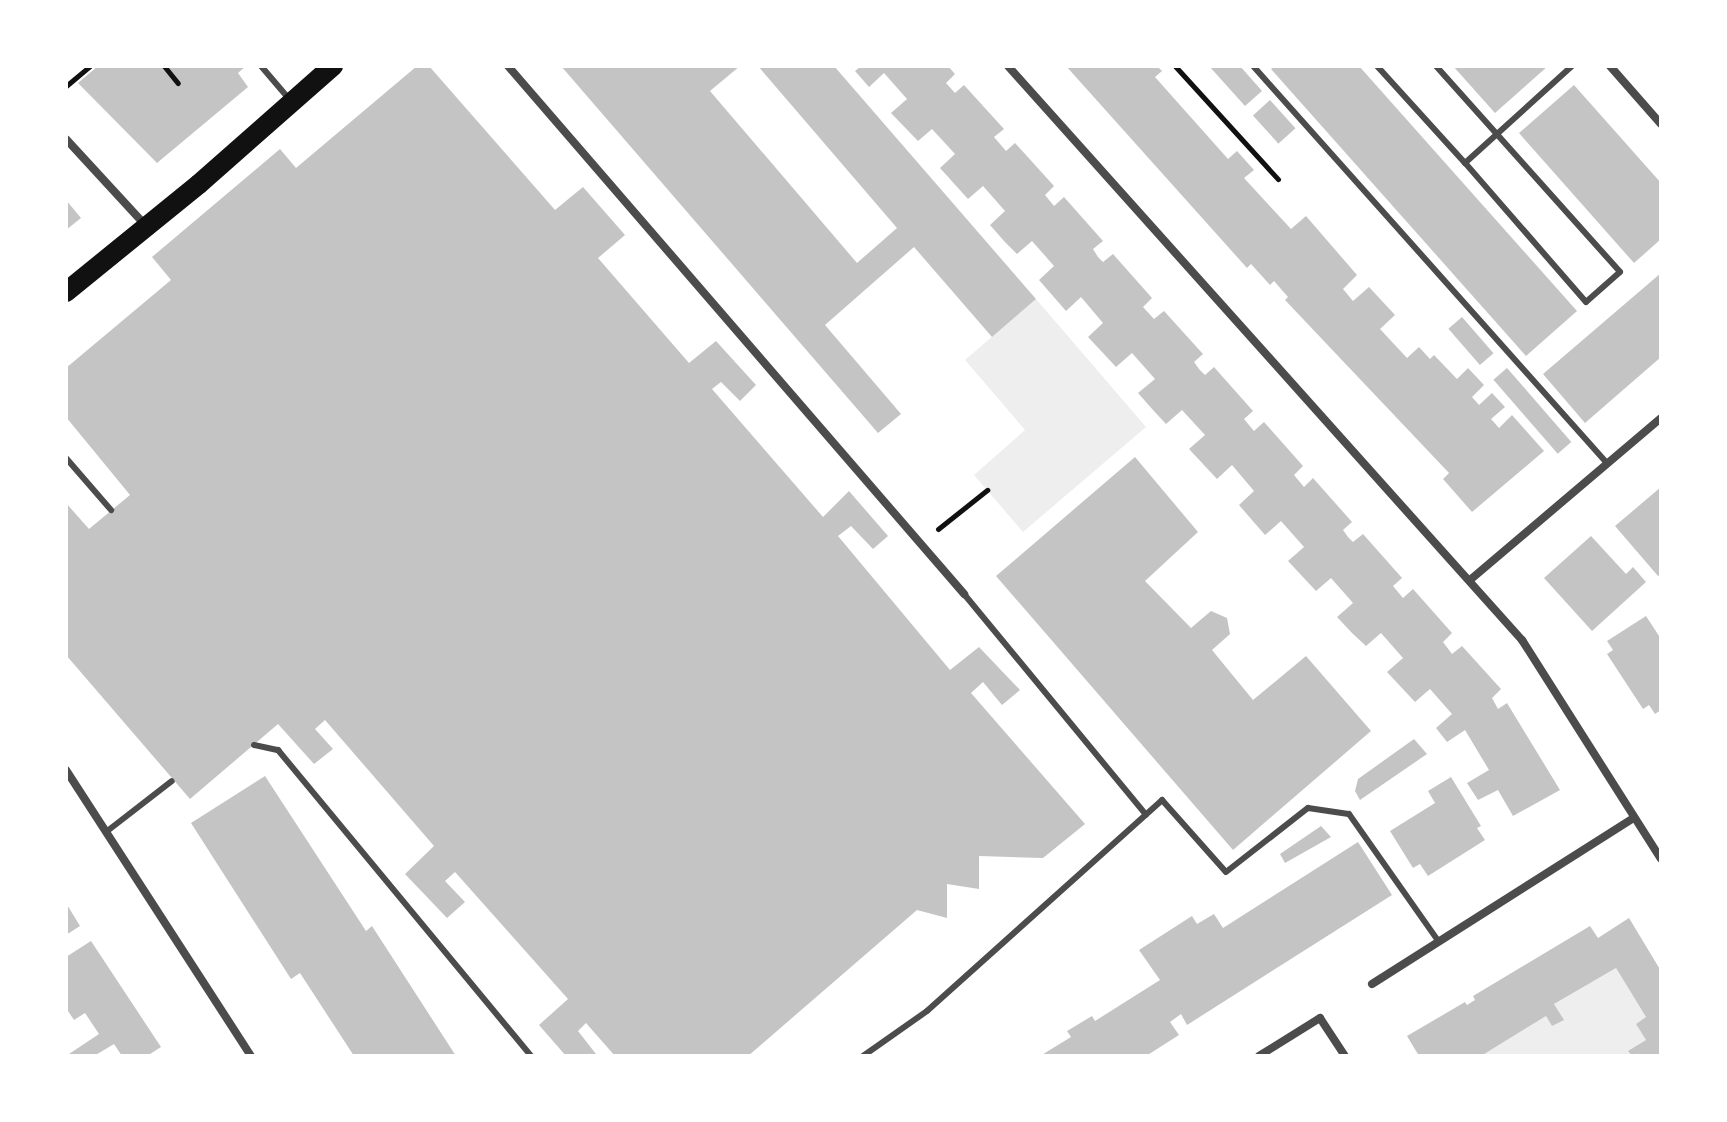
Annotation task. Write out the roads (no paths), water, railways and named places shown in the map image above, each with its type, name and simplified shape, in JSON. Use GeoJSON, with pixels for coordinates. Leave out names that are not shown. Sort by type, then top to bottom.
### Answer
{"type":"FeatureCollection","features":[{"type":"Feature","properties":{"kind":"main road"},"geometry":{"type":"LineString","coordinates":[[66,292],[147,227],[333,66]]}},
{"type":"Feature","properties":{"kind":"street"},"geometry":{"type":"LineString","coordinates":[[508,66],[964,594]]}},
{"type":"Feature","properties":{"kind":"street"},"geometry":{"type":"LineString","coordinates":[[1008,66],[1522,640],[1661,859]]}},
{"type":"Feature","properties":{"kind":"street"},"geometry":{"type":"LineString","coordinates":[[1610,66],[1661,124]]}},
{"type":"Feature","properties":{"kind":"street"},"geometry":{"type":"LineString","coordinates":[[66,139],[147,227]]}},
{"type":"Feature","properties":{"kind":"street"},"geometry":{"type":"LineString","coordinates":[[1470,580],[1661,418]]}},
{"type":"Feature","properties":{"kind":"street"},"geometry":{"type":"LineString","coordinates":[[66,770],[251,1056]]}},
{"type":"Feature","properties":{"kind":"street"},"geometry":{"type":"LineString","coordinates":[[1372,984],[1634,818]]}},
{"type":"Feature","properties":{"kind":"street"},"geometry":{"type":"LineString","coordinates":[[1259,1056],[1320,1018],[1345,1056]]}},
{"type":"Feature","properties":{"kind":"lane"},"geometry":{"type":"LineString","coordinates":[[261,66],[293,103]]}},
{"type":"Feature","properties":{"kind":"lane"},"geometry":{"type":"LineString","coordinates":[[1377,66],[1586,302],[1620,272],[1436,66]]}},
{"type":"Feature","properties":{"kind":"lane"},"geometry":{"type":"LineString","coordinates":[[1465,163],[1572,66]]}},
{"type":"Feature","properties":{"kind":"lane"},"geometry":{"type":"LineString","coordinates":[[1254,67],[1607,463]]}},
{"type":"Feature","properties":{"kind":"lane"},"geometry":{"type":"LineString","coordinates":[[66,458],[111,510]]}},
{"type":"Feature","properties":{"kind":"lane"},"geometry":{"type":"LineString","coordinates":[[964,594],[1146,815]]}},
{"type":"Feature","properties":{"kind":"lane"},"geometry":{"type":"LineString","coordinates":[[254,745],[278,750],[531,1056]]}},
{"type":"Feature","properties":{"kind":"lane"},"geometry":{"type":"LineString","coordinates":[[106,832],[172,781]]}},
{"type":"Feature","properties":{"kind":"lane"},"geometry":{"type":"LineString","coordinates":[[863,1056],[927,1011],[1162,800],[1226,872],[1308,808],[1349,814],[1439,942]]}}]}
